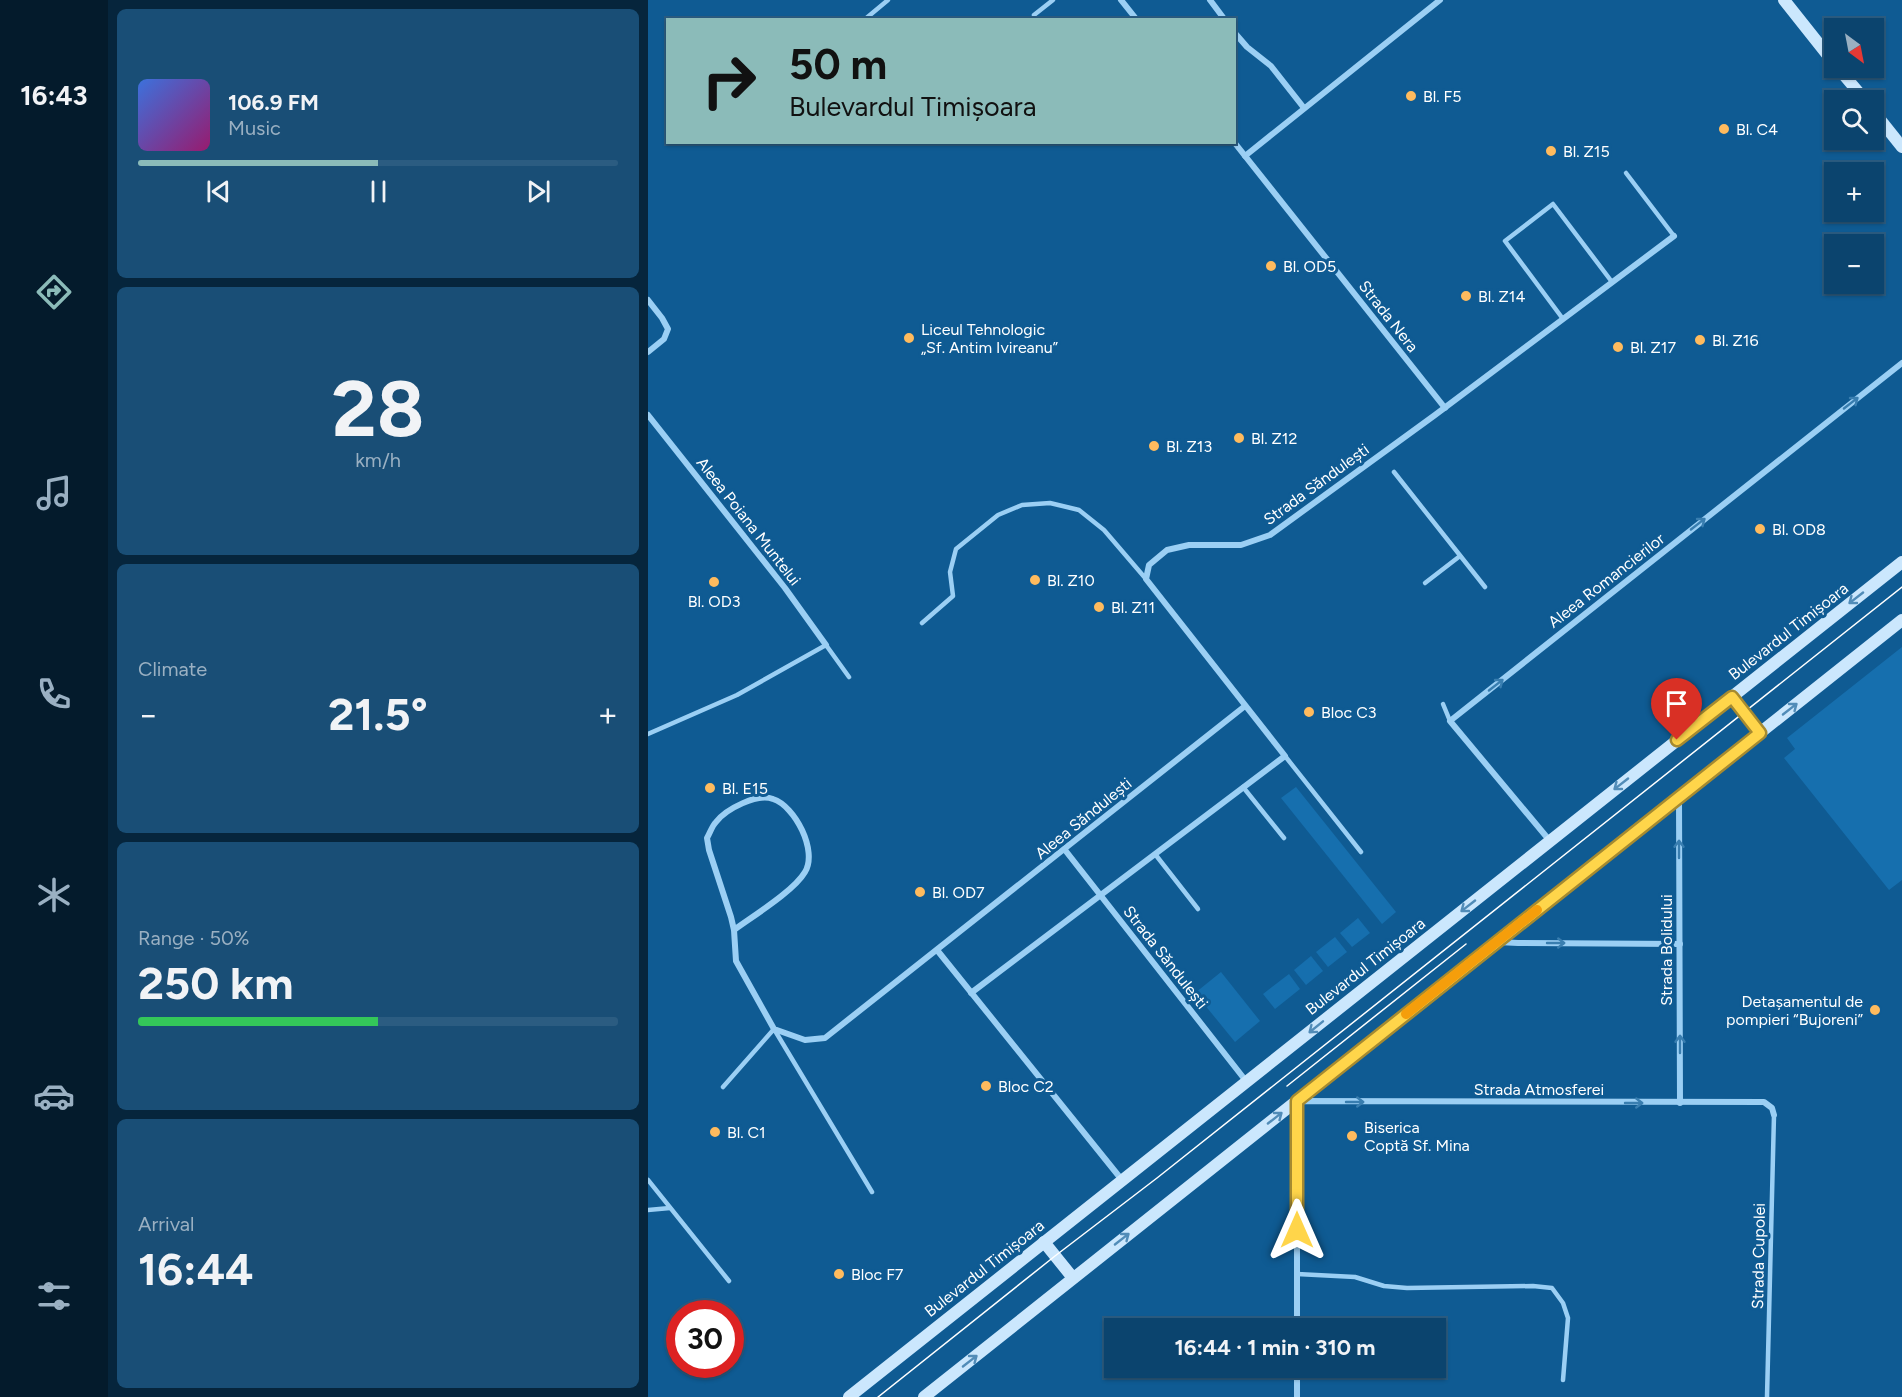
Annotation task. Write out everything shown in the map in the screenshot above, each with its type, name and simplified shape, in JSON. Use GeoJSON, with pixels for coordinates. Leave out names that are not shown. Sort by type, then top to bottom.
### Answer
{"type":"FeatureCollection","features":[{"type":"Feature","properties":{"kind":"main road"},"geometry":{"type":"LineString","coordinates":[[1784,0],[1824,50]]}},
{"type":"Feature","properties":{"kind":"main road"},"geometry":{"type":"LineString","coordinates":[[1846,78],[1857,90]]}},
{"type":"Feature","properties":{"kind":"main road"},"geometry":{"type":"LineString","coordinates":[[1884,124],[1902,147]]}},
{"type":"Feature","properties":{"kind":"main road","name":"Bulevardul Timișoara"},"geometry":{"type":"LineString","coordinates":[[849,1397],[1902,562]]}},
{"type":"Feature","properties":{"kind":"main road"},"geometry":{"type":"LineString","coordinates":[[924,1397],[1902,620]]}},
{"type":"Feature","properties":{"kind":"main road"},"geometry":{"type":"LineString","coordinates":[[1732,697],[1760,733]]}},
{"type":"Feature","properties":{"kind":"main road"},"geometry":{"type":"LineString","coordinates":[[1044,1242],[1073,1278]]}},
{"type":"Feature","properties":{"kind":"street"},"geometry":{"type":"LineString","coordinates":[[1121,0],[1135,18]]}},
{"type":"Feature","properties":{"kind":"street"},"geometry":{"type":"LineString","coordinates":[[1209,0],[1223,18]]}},
{"type":"Feature","properties":{"kind":"street"},"geometry":{"type":"LineString","coordinates":[[1245,156],[1440,0]]}},
{"type":"Feature","properties":{"kind":"street"},"geometry":{"type":"LineString","coordinates":[[1236,34],[1247,47],[1271,66],[1304,108]]}},
{"type":"Feature","properties":{"kind":"street","name":"Strada Nera"},"geometry":{"type":"LineString","coordinates":[[1236,144],[1444,408]]}},
{"type":"Feature","properties":{"kind":"street","name":"Strada Săndulești"},"geometry":{"type":"LineString","coordinates":[[1146,579],[1149,565],[1167,550],[1189,545],[1241,545],[1270,535],[1674,236]]}},
{"type":"Feature","properties":{"kind":"street"},"geometry":{"type":"LineString","coordinates":[[648,300],[668,329],[664,339],[648,352]]}},
{"type":"Feature","properties":{"kind":"street","name":"Aleea Romancierilor"},"geometry":{"type":"LineString","coordinates":[[1450,721],[1902,363]]}},
{"type":"Feature","properties":{"kind":"street","name":"Aleea Poiana Muntelui"},"geometry":{"type":"LineString","coordinates":[[648,415],[785,588],[826,645]]}},
{"type":"Feature","properties":{"kind":"street"},"geometry":{"type":"LineString","coordinates":[[971,993],[1285,756],[1146,579]]}},
{"type":"Feature","properties":{"kind":"street","name":"Aleea Săndulești"},"geometry":{"type":"LineString","coordinates":[[774,1029],[805,1040],[825,1038],[1245,706]]}},
{"type":"Feature","properties":{"kind":"street"},"geometry":{"type":"LineString","coordinates":[[1450,721],[1550,841]]}},
{"type":"Feature","properties":{"kind":"street"},"geometry":{"type":"LineString","coordinates":[[734,930],[798,882],[807,870],[810,856],[808,844],[798,821],[784,805],[774,799],[765,797],[747,800],[717,820],[707,838],[734,930],[736,961],[774,1029]]}},
{"type":"Feature","properties":{"kind":"street","name":"Strada Bolidului"},"geometry":{"type":"LineString","coordinates":[[1679,797],[1680,1103]]}},
{"type":"Feature","properties":{"kind":"street","name":"Strada Săndulești"},"geometry":{"type":"LineString","coordinates":[[1065,850],[1246,1082]]}},
{"type":"Feature","properties":{"kind":"street"},"geometry":{"type":"LineString","coordinates":[[1497,941],[1680,944]]}},
{"type":"Feature","properties":{"kind":"street"},"geometry":{"type":"LineString","coordinates":[[937,950],[1122,1180]]}},
{"type":"Feature","properties":{"kind":"street"},"geometry":{"type":"LineString","coordinates":[[1297,1101],[1297,1318]]}},
{"type":"Feature","properties":{"kind":"street","name":"Strada Atmosferei"},"geometry":{"type":"LineString","coordinates":[[1297,1101],[1764,1102],[1772,1108],[1774,1114]]}},
{"type":"Feature","properties":{"kind":"street"},"geometry":{"type":"LineString","coordinates":[[1297,1378],[1297,1397]]}},
{"type":"Feature","properties":{"kind":"lane"},"geometry":{"type":"LineString","coordinates":[[866,18],[888,0]]}},
{"type":"Feature","properties":{"kind":"lane"},"geometry":{"type":"LineString","coordinates":[[1034,15],[1053,0]]}},
{"type":"Feature","properties":{"kind":"lane"},"geometry":{"type":"LineString","coordinates":[[1626,173],[1674,236]]}},
{"type":"Feature","properties":{"kind":"lane"},"geometry":{"type":"LineString","coordinates":[[1563,319],[1505,241],[1553,204],[1612,282]]}},
{"type":"Feature","properties":{"kind":"lane"},"geometry":{"type":"LineString","coordinates":[[1394,472],[1485,587]]}},
{"type":"Feature","properties":{"kind":"lane"},"geometry":{"type":"LineString","coordinates":[[922,623],[952,596],[950,572],[956,549],[998,515],[1022,505],[1050,503],[1079,510],[1104,530],[1146,579]]}},
{"type":"Feature","properties":{"kind":"lane"},"geometry":{"type":"LineString","coordinates":[[1425,583],[1460,555]]}},
{"type":"Feature","properties":{"kind":"lane"},"geometry":{"type":"LineString","coordinates":[[648,734],[737,695],[826,645],[849,677]]}},
{"type":"Feature","properties":{"kind":"lane"},"geometry":{"type":"LineString","coordinates":[[1443,704],[1450,721]]}},
{"type":"Feature","properties":{"kind":"lane"},"geometry":{"type":"LineString","coordinates":[[1285,756],[1361,852]]}},
{"type":"Feature","properties":{"kind":"lane"},"geometry":{"type":"LineString","coordinates":[[1243,787],[1284,838]]}},
{"type":"Feature","properties":{"kind":"lane"},"geometry":{"type":"LineString","coordinates":[[1155,854],[1198,909]]}},
{"type":"Feature","properties":{"kind":"lane"},"geometry":{"type":"LineString","coordinates":[[723,1086],[774,1029],[872,1192]]}},
{"type":"Feature","properties":{"kind":"lane","name":"Strada Cupolei"},"geometry":{"type":"LineString","coordinates":[[1767,1397],[1774,1114]]}},
{"type":"Feature","properties":{"kind":"lane"},"geometry":{"type":"LineString","coordinates":[[648,1180],[729,1281]]}},
{"type":"Feature","properties":{"kind":"lane"},"geometry":{"type":"LineString","coordinates":[[648,1210],[670,1208]]}},
{"type":"Feature","properties":{"kind":"lane"},"geometry":{"type":"LineString","coordinates":[[1297,1275],[1355,1277],[1384,1286],[1407,1288],[1533,1286],[1552,1288],[1563,1303],[1568,1318],[1563,1380]]}},
{"type":"Feature","properties":{"kind":"shaded area"},"geometry":{"type":"Polygon","coordinates":[[[1902,647],[1902,880],[1889,890],[1784,758],[1795,749],[1787,738],[1902,647]]]}},
{"type":"Feature","properties":{"kind":"shaded area"},"geometry":{"type":"Polygon","coordinates":[[[1296,787],[1396,912],[1382,924],[1281,798],[1296,787]]]}},
{"type":"Feature","properties":{"kind":"shaded area"},"geometry":{"type":"Polygon","coordinates":[[[1358,918],[1370,933],[1352,947],[1340,933],[1358,918]]]}},
{"type":"Feature","properties":{"kind":"shaded area"},"geometry":{"type":"Polygon","coordinates":[[[1335,937],[1347,952],[1328,967],[1316,952],[1335,937]]]}},
{"type":"Feature","properties":{"kind":"shaded area"},"geometry":{"type":"Polygon","coordinates":[[[1311,956],[1323,971],[1306,985],[1294,970],[1311,956]]]}},
{"type":"Feature","properties":{"kind":"shaded area"},"geometry":{"type":"Polygon","coordinates":[[[1221,972],[1260,1021],[1235,1042],[1195,993],[1221,972]]]}},
{"type":"Feature","properties":{"kind":"shaded area"},"geometry":{"type":"Polygon","coordinates":[[[1289,974],[1300,989],[1275,1009],[1263,994],[1289,974]]]}},
{"type":"Feature","properties":{"kind":"tram line"},"geometry":{"type":"LineString","coordinates":[[878,1397],[1902,587]]}},
{"type":"Feature","properties":{"kind":"tram line"},"geometry":{"type":"LineString","coordinates":[[1287,1086],[1466,944]]}},
{"type":"Feature","properties":{"kind":"slow traffic"},"geometry":{"type":"LineString","coordinates":[[1406,1014],[1537,910]]}},
{"type":"Feature","properties":{"kind":"place","name":"Bl. F5"},"geometry":{"type":"Point","coordinates":[1411,96]}},
{"type":"Feature","properties":{"kind":"place","name":"Bl. C4"},"geometry":{"type":"Point","coordinates":[1724,129]}},
{"type":"Feature","properties":{"kind":"place","name":"Bl. Z15"},"geometry":{"type":"Point","coordinates":[1551,151]}},
{"type":"Feature","properties":{"kind":"place","name":"Bl. OD5"},"geometry":{"type":"Point","coordinates":[1271,266]}},
{"type":"Feature","properties":{"kind":"place","name":"Bl. Z14"},"geometry":{"type":"Point","coordinates":[1466,296]}},
{"type":"Feature","properties":{"kind":"place","name":"Liceul Tehnologic „Sf. Antim Ivireanu”"},"geometry":{"type":"Point","coordinates":[909,338]}},
{"type":"Feature","properties":{"kind":"place","name":"Bl. Z16"},"geometry":{"type":"Point","coordinates":[1700,340]}},
{"type":"Feature","properties":{"kind":"place","name":"Bl. Z17"},"geometry":{"type":"Point","coordinates":[1618,347]}},
{"type":"Feature","properties":{"kind":"place","name":"Bl. Z12"},"geometry":{"type":"Point","coordinates":[1239,438]}},
{"type":"Feature","properties":{"kind":"place","name":"Bl. Z13"},"geometry":{"type":"Point","coordinates":[1154,446]}},
{"type":"Feature","properties":{"kind":"place","name":"Bl. OD8"},"geometry":{"type":"Point","coordinates":[1760,529]}},
{"type":"Feature","properties":{"kind":"place","name":"Bl. Z10"},"geometry":{"type":"Point","coordinates":[1035,580]}},
{"type":"Feature","properties":{"kind":"place","name":"Bl. OD3"},"geometry":{"type":"Point","coordinates":[714,582]}},
{"type":"Feature","properties":{"kind":"place","name":"Bl. Z11"},"geometry":{"type":"Point","coordinates":[1099,607]}},
{"type":"Feature","properties":{"kind":"place","name":"Bloc C3"},"geometry":{"type":"Point","coordinates":[1309,712]}},
{"type":"Feature","properties":{"kind":"place","name":"Bl. E15"},"geometry":{"type":"Point","coordinates":[710,788]}},
{"type":"Feature","properties":{"kind":"place","name":"Bl. OD7"},"geometry":{"type":"Point","coordinates":[920,892]}},
{"type":"Feature","properties":{"kind":"place","name":"Detașamentul de pompieri “Bujoreni”"},"geometry":{"type":"Point","coordinates":[1875,1010]}},
{"type":"Feature","properties":{"kind":"place","name":"Bloc C2"},"geometry":{"type":"Point","coordinates":[986,1086]}},
{"type":"Feature","properties":{"kind":"place","name":"Bl. C1"},"geometry":{"type":"Point","coordinates":[715,1132]}},
{"type":"Feature","properties":{"kind":"place","name":"Biserica Coptă Sf. Mina"},"geometry":{"type":"Point","coordinates":[1352,1136]}},
{"type":"Feature","properties":{"kind":"place","name":"Bloc F7"},"geometry":{"type":"Point","coordinates":[839,1274]}},
{"type":"Feature","properties":{"kind":"route"},"geometry":{"type":"LineString","coordinates":[[1297,1230],[1297,1101],[1760,733],[1732,697],[1677,740]]}}]}
